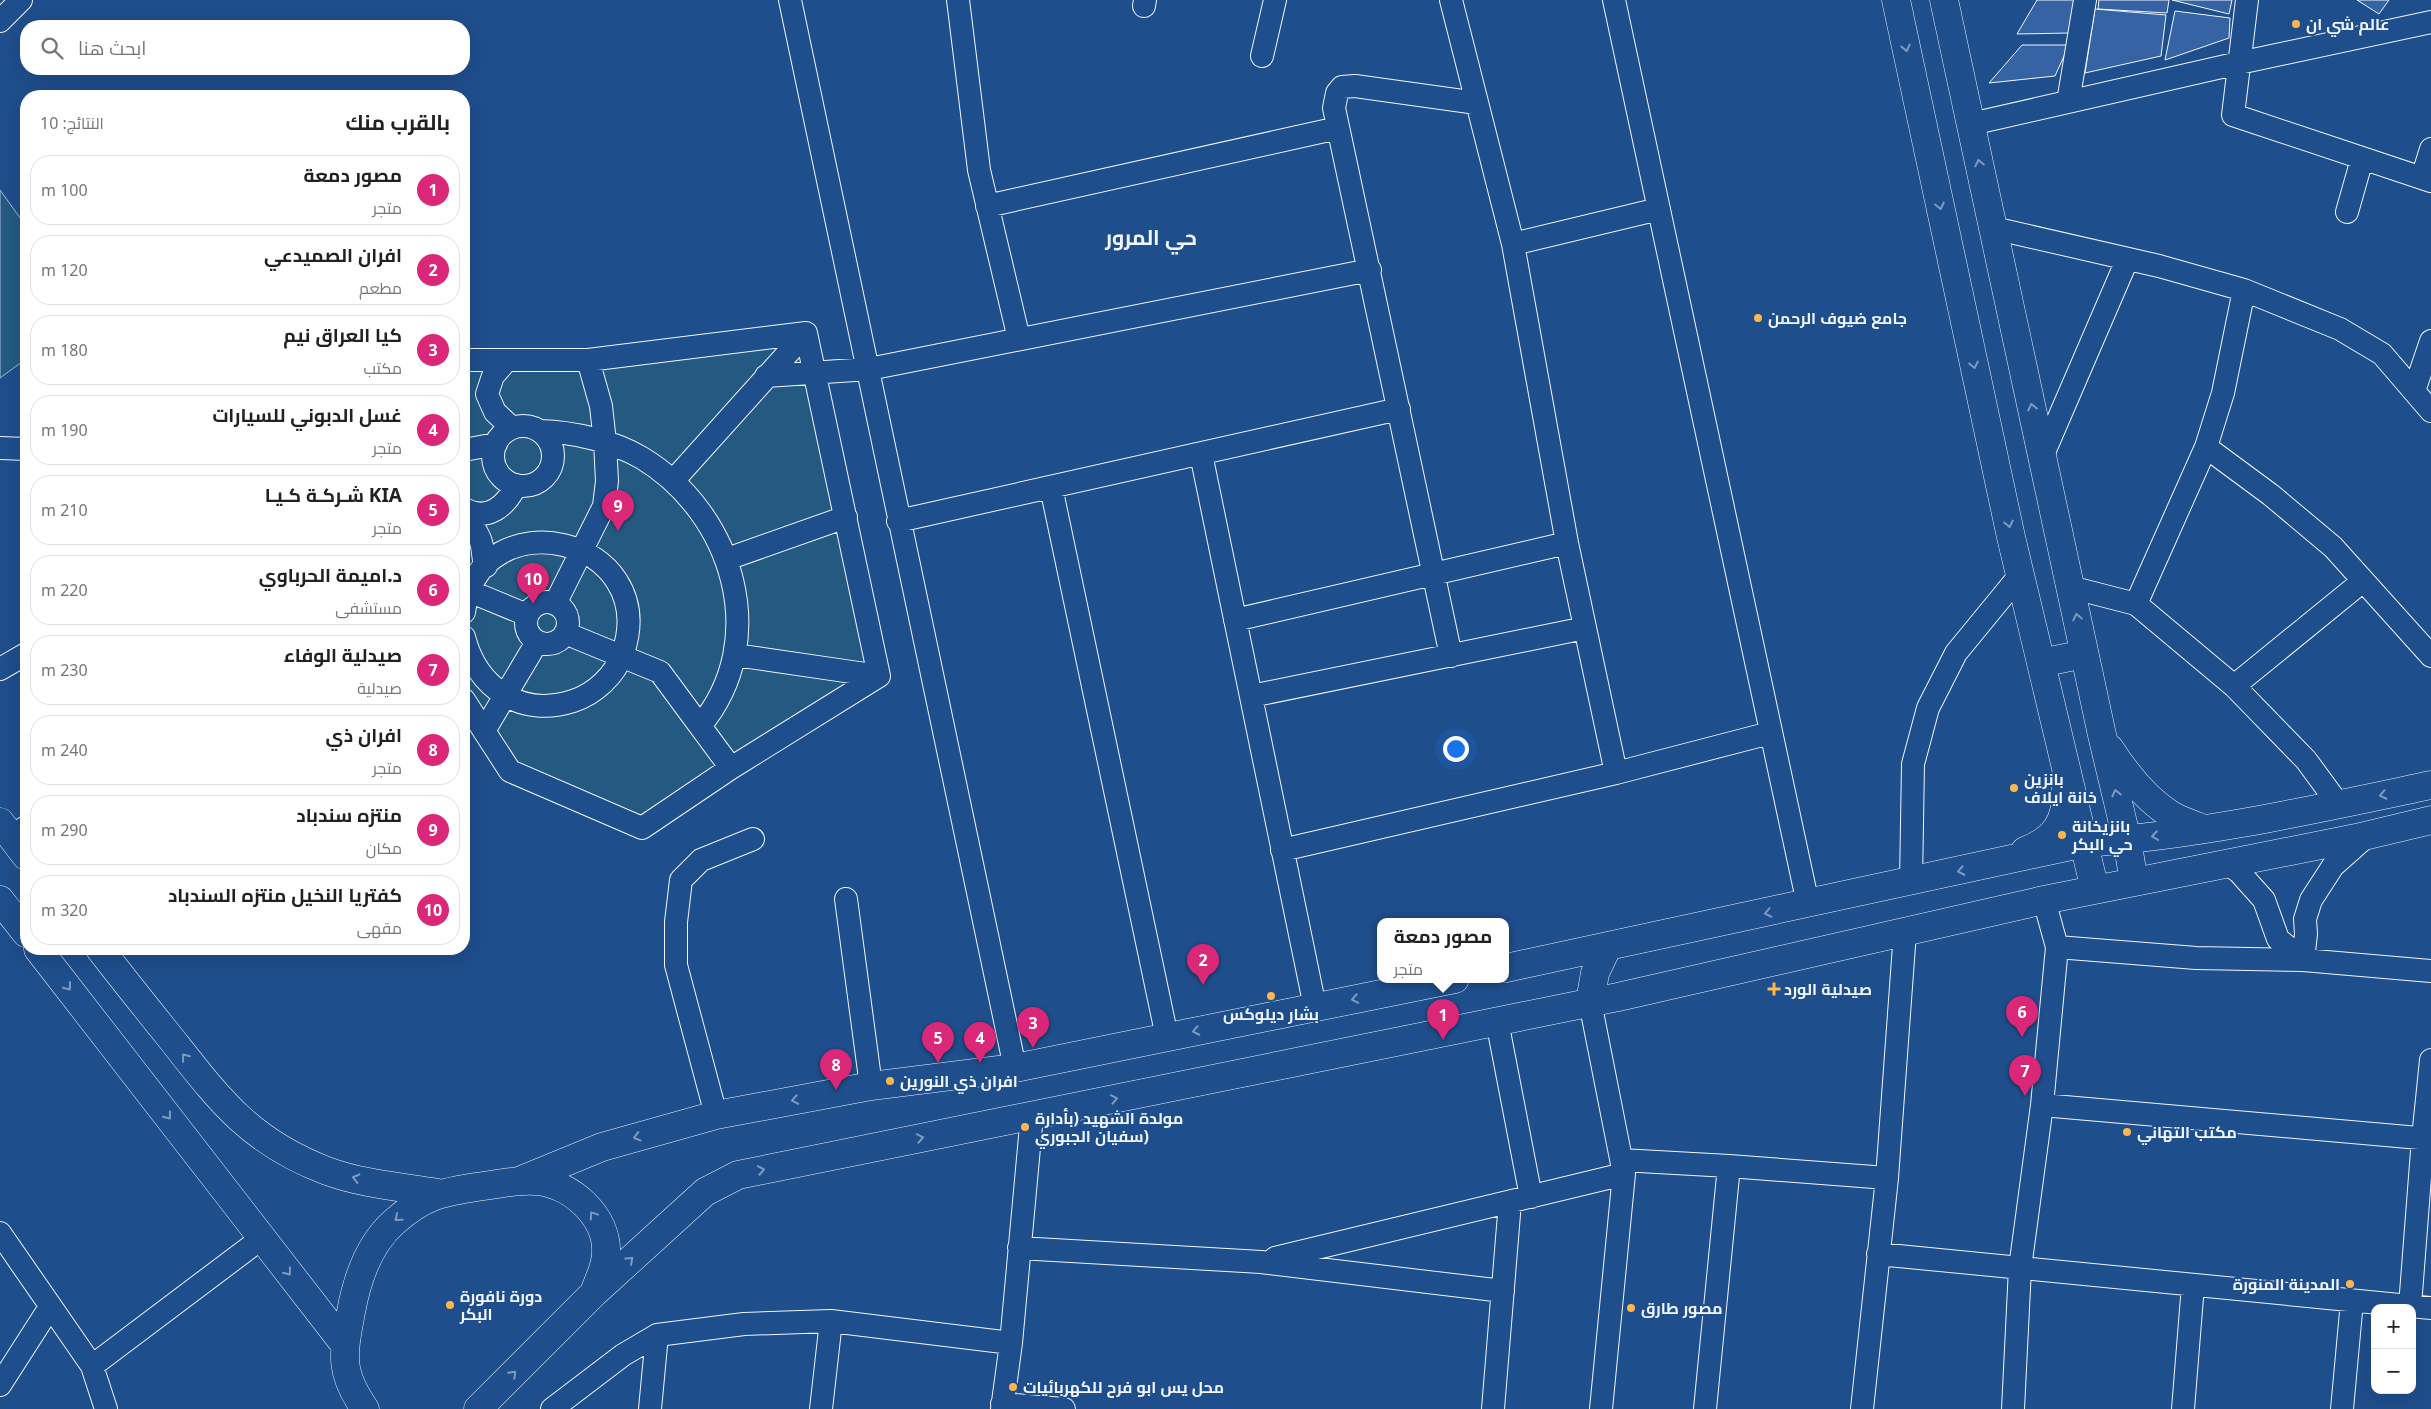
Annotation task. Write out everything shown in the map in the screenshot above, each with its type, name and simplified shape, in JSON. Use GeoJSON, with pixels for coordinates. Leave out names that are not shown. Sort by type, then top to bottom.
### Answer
{"type":"FeatureCollection","features":[{"type":"Feature","properties":{"kind":"main road"},"geometry":{"type":"LineString","coordinates":[[1896,0],[2020,575],[2095,890]]}},
{"type":"Feature","properties":{"kind":"main road"},"geometry":{"type":"LineString","coordinates":[[1944,0],[2084,654],[2127,840],[2134,882]]}},
{"type":"Feature","properties":{"kind":"main road"},"geometry":{"type":"LineString","coordinates":[[2041,663],[2084,654]]}},
{"type":"Feature","properties":{"kind":"main road"},"geometry":{"type":"LineString","coordinates":[[2102,735],[2121,766],[2154,802],[2173,815],[2204,828]]}},
{"type":"Feature","properties":{"kind":"main road"},"geometry":{"type":"LineString","coordinates":[[1996,864],[2039,845],[2054,833],[2062,821],[2066,804],[2065,765]]}},
{"type":"Feature","properties":{"kind":"main road"},"geometry":{"type":"LineString","coordinates":[[1509,967],[1996,864],[2084,843],[2127,840],[2204,828],[2339,805],[2431,785]]}},
{"type":"Feature","properties":{"kind":"main road"},"geometry":{"type":"LineString","coordinates":[[478,1409],[594,1293],[705,1192],[738,1175],[1590,1002],[2044,900],[2431,820]]}},
{"type":"Feature","properties":{"kind":"main road"},"geometry":{"type":"LineString","coordinates":[[0,900],[20,925]]}},
{"type":"Feature","properties":{"kind":"main road"},"geometry":{"type":"LineString","coordinates":[[1590,1002],[1595,973],[1607,948]]}},
{"type":"Feature","properties":{"kind":"main road"},"geometry":{"type":"LineString","coordinates":[[43,955],[345,1345]]}},
{"type":"Feature","properties":{"kind":"main road"},"geometry":{"type":"LineString","coordinates":[[105,955],[220,1101],[243,1123],[270,1143],[298,1159],[328,1172],[360,1180],[438,1193],[519,1181],[555,1184],[571,1193],[585,1204],[596,1219],[603,1235],[606,1253],[594,1293]]}},
{"type":"Feature","properties":{"kind":"main road"},"geometry":{"type":"LineString","coordinates":[[519,1181],[602,1147],[716,1115],[871,1086],[1015,1068],[1435,983]]}},
{"type":"Feature","properties":{"kind":"main road"},"geometry":{"type":"LineString","coordinates":[[356,1402],[345,1372],[345,1345],[354,1294],[362,1268],[375,1244],[392,1223],[414,1206],[438,1193]]}},
{"type":"Feature","properties":{"kind":"street"},"geometry":{"type":"LineString","coordinates":[[0,21],[22,0]]}},
{"type":"Feature","properties":{"kind":"street"},"geometry":{"type":"LineString","coordinates":[[790,0],[869,369],[898,521],[1015,1068]]}},
{"type":"Feature","properties":{"kind":"street"},"geometry":{"type":"LineString","coordinates":[[958,0],[979,170],[1019,339]]}},
{"type":"Feature","properties":{"kind":"street"},"geometry":{"type":"LineString","coordinates":[[1262,56],[1275,0]]}},
{"type":"Feature","properties":{"kind":"street"},"geometry":{"type":"LineString","coordinates":[[1451,0],[1513,244],[1567,543],[1616,773]]}},
{"type":"Feature","properties":{"kind":"street"},"geometry":{"type":"LineString","coordinates":[[1614,0],[1808,904]]}},
{"type":"Feature","properties":{"kind":"street"},"geometry":{"type":"LineString","coordinates":[[2068,102],[2085,0]]}},
{"type":"Feature","properties":{"kind":"street"},"geometry":{"type":"LineString","coordinates":[[2247,0],[2232,115],[2426,179],[2431,148]]}},
{"type":"Feature","properties":{"kind":"street"},"geometry":{"type":"LineString","coordinates":[[1971,124],[2239,63],[2431,22]]}},
{"type":"Feature","properties":{"kind":"street"},"geometry":{"type":"LineString","coordinates":[[1451,656],[1334,108],[1337,93],[1342,87],[1355,86],[1477,103]]}},
{"type":"Feature","properties":{"kind":"street"},"geometry":{"type":"LineString","coordinates":[[987,206],[1338,128]]}},
{"type":"Feature","properties":{"kind":"street"},"geometry":{"type":"LineString","coordinates":[[2347,212],[2362,159]]}},
{"type":"Feature","properties":{"kind":"street"},"geometry":{"type":"LineString","coordinates":[[1513,244],[1659,209]]}},
{"type":"Feature","properties":{"kind":"street"},"geometry":{"type":"LineString","coordinates":[[1993,228],[2244,290],[2349,334],[2382,354],[2431,411]]}},
{"type":"Feature","properties":{"kind":"street"},"geometry":{"type":"LineString","coordinates":[[2042,457],[2127,260]]}},
{"type":"Feature","properties":{"kind":"street"},"geometry":{"type":"LineString","coordinates":[[766,376],[869,369],[1370,270]]}},
{"type":"Feature","properties":{"kind":"street"},"geometry":{"type":"LineString","coordinates":[[2136,604],[2206,447],[2223,393],[2244,290]]}},
{"type":"Feature","properties":{"kind":"street"},"geometry":{"type":"LineString","coordinates":[[470,360],[588,360],[806,333]]}},
{"type":"Feature","properties":{"kind":"street"},"geometry":{"type":"LineString","coordinates":[[806,333],[879,676]]}},
{"type":"Feature","properties":{"kind":"street"},"geometry":{"type":"LineString","coordinates":[[673,481],[806,333]]}},
{"type":"Feature","properties":{"kind":"street"},"geometry":{"type":"LineString","coordinates":[[2414,391],[2431,341]]}},
{"type":"Feature","properties":{"kind":"street"},"geometry":{"type":"LineString","coordinates":[[555,604],[604,506],[607,481],[606,442],[601,406],[588,360]]}},
{"type":"Feature","properties":{"kind":"street"},"geometry":{"type":"LineString","coordinates":[[504,436],[487,394],[493,376],[506,361]]}},
{"type":"Feature","properties":{"kind":"street"},"geometry":{"type":"LineString","coordinates":[[898,521],[1399,409]]}},
{"type":"Feature","properties":{"kind":"street"},"geometry":{"type":"LineString","coordinates":[[470,448],[526,426],[540,431],[606,442],[641,458],[673,481],[694,502],[715,532],[727,559],[737,608],[735,655],[715,705],[700,726]]}},
{"type":"Feature","properties":{"kind":"street"},"geometry":{"type":"LineString","coordinates":[[504,436],[494,451],[495,466],[503,478],[516,485],[523,486],[538,482],[544,478],[552,465],[553,450],[546,436],[540,431]]}},
{"type":"Feature","properties":{"kind":"street"},"geometry":{"type":"LineString","coordinates":[[2206,447],[2271,495],[2333,547],[2431,656]]}},
{"type":"Feature","properties":{"kind":"street"},"geometry":{"type":"LineString","coordinates":[[0,448],[20,450]]}},
{"type":"Feature","properties":{"kind":"street"},"geometry":{"type":"LineString","coordinates":[[1201,454],[1315,1007]]}},
{"type":"Feature","properties":{"kind":"street"},"geometry":{"type":"LineString","coordinates":[[470,511],[489,513],[499,509],[511,495],[516,485]]}},
{"type":"Feature","properties":{"kind":"street"},"geometry":{"type":"LineString","coordinates":[[1051,487],[1167,1037]]}},
{"type":"Feature","properties":{"kind":"street"},"geometry":{"type":"LineString","coordinates":[[727,559],[846,517]]}},
{"type":"Feature","properties":{"kind":"street"},"geometry":{"type":"LineString","coordinates":[[470,521],[481,540],[483,560],[486,566]]}},
{"type":"Feature","properties":{"kind":"street"},"geometry":{"type":"LineString","coordinates":[[470,594],[486,566],[510,549],[538,541],[568,544],[582,550],[607,568],[623,596],[628,627],[621,658],[604,682],[579,700],[564,704],[542,706],[519,702],[505,696],[482,676],[473,664],[470,655]]}},
{"type":"Feature","properties":{"kind":"street"},"geometry":{"type":"LineString","coordinates":[[1235,620],[1567,543]]}},
{"type":"Feature","properties":{"kind":"street"},"geometry":{"type":"LineString","coordinates":[[1911,882],[1914,764],[1928,708],[1956,653],[2020,575]]}},
{"type":"Feature","properties":{"kind":"street"},"geometry":{"type":"LineString","coordinates":[[2234,686],[2363,581]]}},
{"type":"Feature","properties":{"kind":"street"},"geometry":{"type":"LineString","coordinates":[[2070,588],[2136,604],[2234,686],[2306,760],[2339,805]]}},
{"type":"Feature","properties":{"kind":"street"},"geometry":{"type":"LineString","coordinates":[[470,602],[527,615]]}},
{"type":"Feature","properties":{"kind":"street"},"geometry":{"type":"LineString","coordinates":[[539,604],[555,604],[562,609],[566,616],[568,625],[565,633],[553,643],[538,642],[527,630],[527,615],[539,604]]}},
{"type":"Feature","properties":{"kind":"street"},"geometry":{"type":"LineString","coordinates":[[1251,696],[1585,628]]}},
{"type":"Feature","properties":{"kind":"street"},"geometry":{"type":"LineString","coordinates":[[565,633],[621,658],[660,672],[731,768]]}},
{"type":"Feature","properties":{"kind":"street"},"geometry":{"type":"LineString","coordinates":[[484,731],[538,642]]}},
{"type":"Feature","properties":{"kind":"street"},"geometry":{"type":"LineString","coordinates":[[735,655],[879,676]]}},
{"type":"Feature","properties":{"kind":"street"},"geometry":{"type":"LineString","coordinates":[[0,668],[20,657]]}},
{"type":"Feature","properties":{"kind":"street"},"geometry":{"type":"LineString","coordinates":[[470,709],[510,771],[642,828],[731,768],[879,676]]}},
{"type":"Feature","properties":{"kind":"street"},"geometry":{"type":"LineString","coordinates":[[1282,850],[1616,773],[1770,733]]}},
{"type":"Feature","properties":{"kind":"street"},"geometry":{"type":"LineString","coordinates":[[2303,960],[2305,919],[2311,900],[2333,866],[2369,834]]}},
{"type":"Feature","properties":{"kind":"street"},"geometry":{"type":"LineString","coordinates":[[716,1115],[676,965],[676,922],[681,880],[701,860],[753,839]]}},
{"type":"Feature","properties":{"kind":"street"},"geometry":{"type":"LineString","coordinates":[[2226,863],[2240,872],[2264,900],[2278,939],[2303,960]]}},
{"type":"Feature","properties":{"kind":"street"},"geometry":{"type":"LineString","coordinates":[[846,899],[871,1086]]}},
{"type":"Feature","properties":{"kind":"street"},"geometry":{"type":"LineString","coordinates":[[2012,1409],[2020,1268],[2042,1105],[2057,947],[2044,900]]}},
{"type":"Feature","properties":{"kind":"street"},"geometry":{"type":"LineString","coordinates":[[1862,1409],[1887,1178],[1905,932]]}},
{"type":"Feature","properties":{"kind":"street"},"geometry":{"type":"LineString","coordinates":[[2057,947],[2196,958],[2303,960],[2431,971]]}},
{"type":"Feature","properties":{"kind":"street"},"geometry":{"type":"LineString","coordinates":[[1590,1002],[1623,1167],[1601,1409]]}},
{"type":"Feature","properties":{"kind":"street"},"geometry":{"type":"LineString","coordinates":[[1493,1409],[1503,1291],[1521,1199],[1497,1021]]}},
{"type":"Feature","properties":{"kind":"street"},"geometry":{"type":"LineString","coordinates":[[1878,1254],[2421,1307],[2431,1060]]}},
{"type":"Feature","properties":{"kind":"street"},"geometry":{"type":"LineString","coordinates":[[2042,1105],[2427,1138]]}},
{"type":"Feature","properties":{"kind":"street"},"geometry":{"type":"LineString","coordinates":[[1032,1115],[1011,1343],[1002,1406],[1064,1409]]}},
{"type":"Feature","properties":{"kind":"street"},"geometry":{"type":"LineString","coordinates":[[1262,1262],[1521,1199],[1623,1167],[1729,1166],[1887,1178]]}},
{"type":"Feature","properties":{"kind":"street"},"geometry":{"type":"LineString","coordinates":[[1705,1409],[1729,1166]]}},
{"type":"Feature","properties":{"kind":"street"},"geometry":{"type":"LineString","coordinates":[[0,1233],[92,1366],[106,1409]]}},
{"type":"Feature","properties":{"kind":"street"},"geometry":{"type":"LineString","coordinates":[[92,1366],[262,1238]]}},
{"type":"Feature","properties":{"kind":"street"},"geometry":{"type":"LineString","coordinates":[[1019,1248],[1262,1262],[1503,1291]]}},
{"type":"Feature","properties":{"kind":"street"},"geometry":{"type":"LineString","coordinates":[[2184,1409],[2193,1285]]}},
{"type":"Feature","properties":{"kind":"street"},"geometry":{"type":"LineString","coordinates":[[2342,1409],[2352,1301]]}},
{"type":"Feature","properties":{"kind":"street"},"geometry":{"type":"LineString","coordinates":[[0,1385],[50,1307]]}},
{"type":"Feature","properties":{"kind":"street"},"geometry":{"type":"LineString","coordinates":[[552,1409],[623,1355],[657,1335],[744,1324],[830,1321],[1011,1343]]}},
{"type":"Feature","properties":{"kind":"street"},"geometry":{"type":"LineString","coordinates":[[821,1409],[830,1321]]}},
{"type":"Feature","properties":{"kind":"street"},"geometry":{"type":"LineString","coordinates":[[650,1409],[657,1335]]}},
{"type":"Feature","properties":{"kind":"shaded area"},"geometry":{"type":"Polygon","coordinates":[[[0,190],[20,218],[20,363],[0,378],[0,190]]]}},
{"type":"Feature","properties":{"kind":"shaded area"},"geometry":{"type":"Polygon","coordinates":[[[809,330],[884,678],[643,832],[507,773],[470,715],[470,356],[589,357],[809,330]]]}},
{"type":"Feature","properties":{"kind":"building"},"geometry":{"type":"Polygon","coordinates":[[[2037,0],[2076,0],[2070,33],[2017,34],[2037,0]]]}},
{"type":"Feature","properties":{"kind":"building"},"geometry":{"type":"Polygon","coordinates":[[[2099,0],[2169,0],[2167,13],[2098,9],[2099,0]]]}},
{"type":"Feature","properties":{"kind":"building"},"geometry":{"type":"Polygon","coordinates":[[[2172,0],[2232,0],[2229,14],[2172,0]]]}},
{"type":"Feature","properties":{"kind":"building"},"geometry":{"type":"Polygon","coordinates":[[[2357,0],[2389,0],[2379,14],[2357,0]]]}},
{"type":"Feature","properties":{"kind":"building"},"geometry":{"type":"Polygon","coordinates":[[[2095,9],[2166,15],[2161,56],[2085,73],[2095,9]]]}},
{"type":"Feature","properties":{"kind":"building"},"geometry":{"type":"Polygon","coordinates":[[[2175,11],[2230,18],[2229,38],[2165,60],[2175,11]]]}},
{"type":"Feature","properties":{"kind":"building"},"geometry":{"type":"Polygon","coordinates":[[[2022,45],[2069,45],[2055,76],[1989,83],[2022,45]]]}},
{"type":"Feature","properties":{"kind":"place","name":"عالم شي ان"},"geometry":{"type":"Point","coordinates":[2296,24]}},
{"type":"Feature","properties":{"kind":"place","name":"جامع ضيوف الرحمن"},"geometry":{"type":"Point","coordinates":[1758,318]}},
{"type":"Feature","properties":{"kind":"place","name":"منتزه سندباد"},"geometry":{"type":"Point","coordinates":[618,531]}},
{"type":"Feature","properties":{"kind":"place","name":"كفتريا النخيل منتزه السندباد"},"geometry":{"type":"Point","coordinates":[533,604]}},
{"type":"Feature","properties":{"kind":"place","name":"بانزين خانة ايلاف"},"geometry":{"type":"Point","coordinates":[2014,788]}},
{"type":"Feature","properties":{"kind":"place","name":"بانزيخانة حي البكر"},"geometry":{"type":"Point","coordinates":[2062,835]}},
{"type":"Feature","properties":{"kind":"place","name":"افران الصميدعي"},"geometry":{"type":"Point","coordinates":[1203,985]}},
{"type":"Feature","properties":{"kind":"place","name":"صيدلية الورد"},"geometry":{"type":"Point","coordinates":[1774,989]}},
{"type":"Feature","properties":{"kind":"place","name":"بشار ديلوكس"},"geometry":{"type":"Point","coordinates":[1271,996]}},
{"type":"Feature","properties":{"kind":"place","name":"د.اميمة الحرباوي"},"geometry":{"type":"Point","coordinates":[2022,1037]}},
{"type":"Feature","properties":{"kind":"place","name":"مصور دمعة"},"geometry":{"type":"Point","coordinates":[1443,1040]}},
{"type":"Feature","properties":{"kind":"place","name":"کیا العراق نیم"},"geometry":{"type":"Point","coordinates":[1033,1048]}},
{"type":"Feature","properties":{"kind":"place","name":"KIA شـركـة كـيـا"},"geometry":{"type":"Point","coordinates":[938,1063]}},
{"type":"Feature","properties":{"kind":"place","name":"غسل الدبوني للسيارات"},"geometry":{"type":"Point","coordinates":[980,1063]}},
{"type":"Feature","properties":{"kind":"place","name":"افران ذي النورين"},"geometry":{"type":"Point","coordinates":[890,1081]}},
{"type":"Feature","properties":{"kind":"place","name":"افران ذي"},"geometry":{"type":"Point","coordinates":[836,1090]}},
{"type":"Feature","properties":{"kind":"place","name":"صيدلية الوفاء"},"geometry":{"type":"Point","coordinates":[2025,1096]}},
{"type":"Feature","properties":{"kind":"place","name":"مولدة الشهيد (بأدارة سفيان الجبوري)"},"geometry":{"type":"Point","coordinates":[1025,1127]}},
{"type":"Feature","properties":{"kind":"place","name":"مكتب التهاني"},"geometry":{"type":"Point","coordinates":[2127,1132]}},
{"type":"Feature","properties":{"kind":"place","name":"المدينة المنورة"},"geometry":{"type":"Point","coordinates":[2350,1284]}},
{"type":"Feature","properties":{"kind":"place","name":"دورة نافورة البكر"},"geometry":{"type":"Point","coordinates":[450,1305]}},
{"type":"Feature","properties":{"kind":"place","name":"مصور طارق"},"geometry":{"type":"Point","coordinates":[1631,1308]}},
{"type":"Feature","properties":{"kind":"place","name":"محل يس ابو فرح للكهربائيات"},"geometry":{"type":"Point","coordinates":[1013,1387]}},
{"type":"Feature","properties":{"kind":"district","name":"حي المرور"},"geometry":{"type":"Point","coordinates":[1151,237]}}]}
